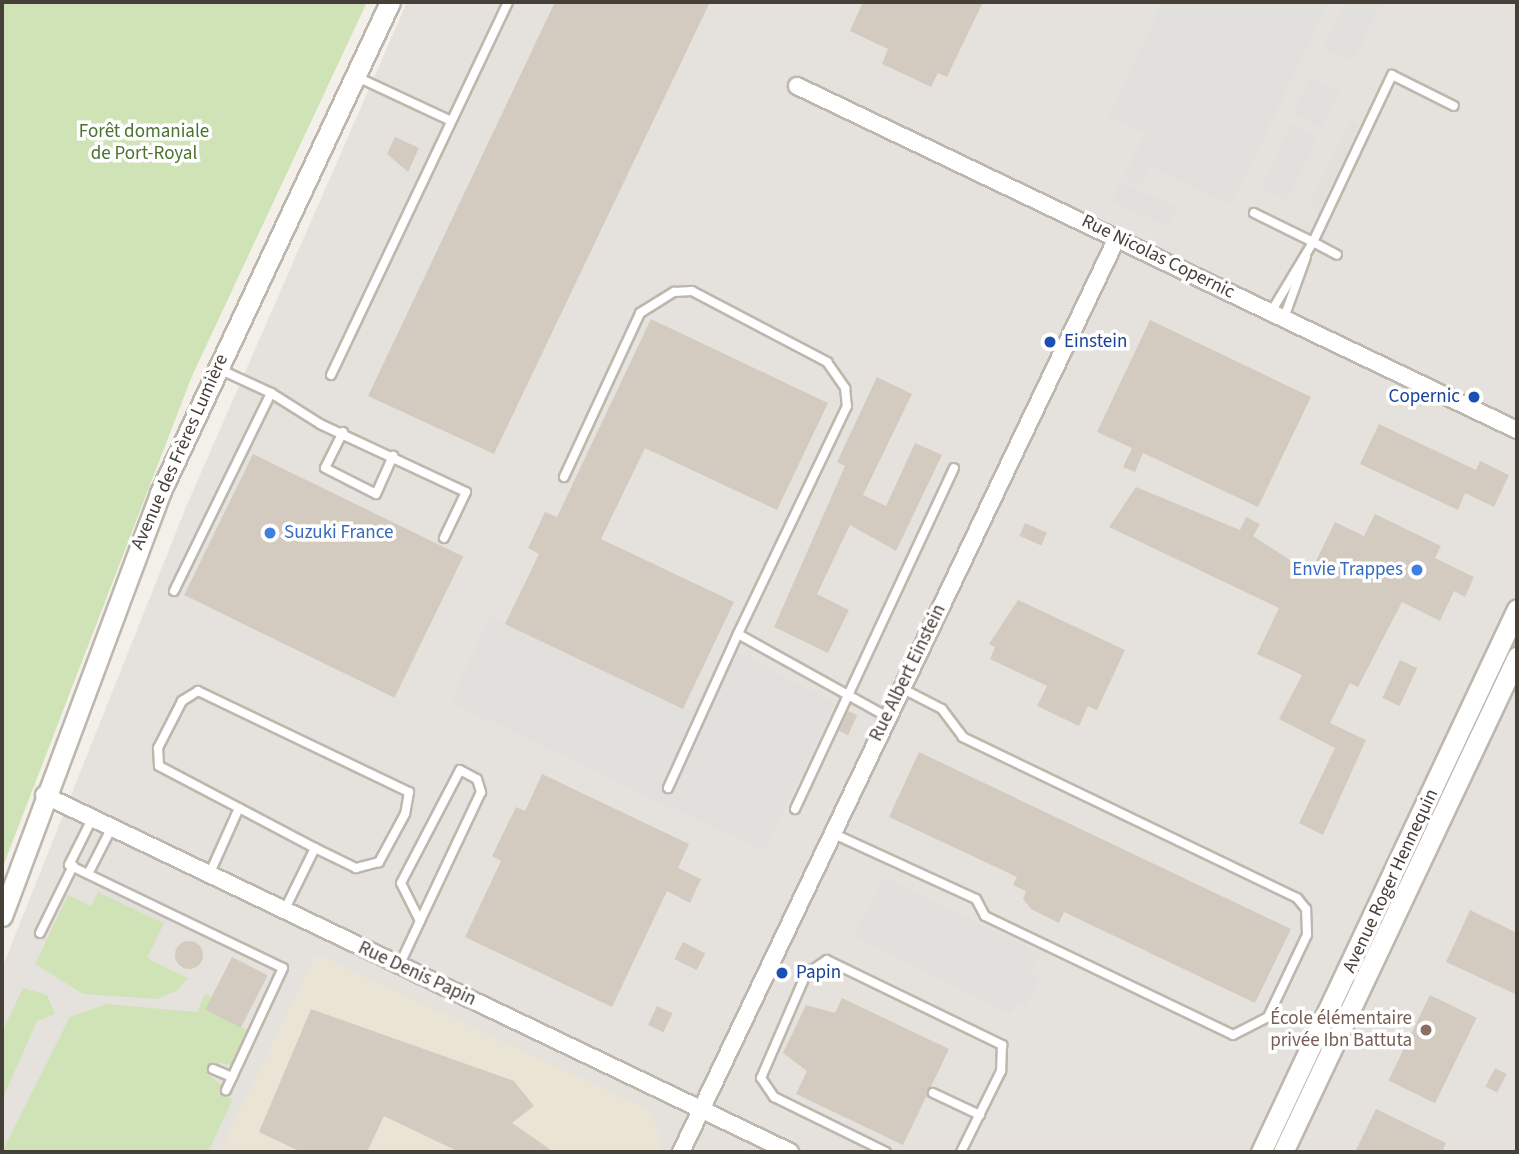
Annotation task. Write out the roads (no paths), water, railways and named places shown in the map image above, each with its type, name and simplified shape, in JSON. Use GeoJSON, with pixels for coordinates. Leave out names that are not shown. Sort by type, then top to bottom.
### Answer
{"type":"FeatureCollection","features":[{"type":"Feature","properties":{"kind":"street","name":"Avenue des Frères Lumière"},"geometry":{"type":"LineString","coordinates":[[2,916],[117,597],[217,368],[390,2]]}},
{"type":"Feature","properties":{"kind":"street","name":"Rue Nicolas Copernic"},"geometry":{"type":"LineString","coordinates":[[797,86],[1517,430]]}},
{"type":"Feature","properties":{"kind":"street","name":"Rue Albert Einstein"},"geometry":{"type":"LineString","coordinates":[[681,1152],[1117,238]]}},
{"type":"Feature","properties":{"kind":"street","name":"Avenue Roger Hennequin"},"geometry":{"type":"LineString","coordinates":[[1261,1152],[1517,609]]}},
{"type":"Feature","properties":{"kind":"street","name":"Avenue Roger Hennequin"},"geometry":{"type":"LineString","coordinates":[[1283,1152],[1517,657]]}},
{"type":"Feature","properties":{"kind":"street","name":"Rue Denis Papin"},"geometry":{"type":"LineString","coordinates":[[44,795],[790,1152]]}},
{"type":"Feature","properties":{"kind":"lane"},"geometry":{"type":"LineString","coordinates":[[331,375],[508,2]]}},
{"type":"Feature","properties":{"kind":"lane"},"geometry":{"type":"LineString","coordinates":[[1277,315],[1392,75],[1454,106]]}},
{"type":"Feature","properties":{"kind":"lane"},"geometry":{"type":"LineString","coordinates":[[355,76],[451,121]]}},
{"type":"Feature","properties":{"kind":"lane"},"geometry":{"type":"LineString","coordinates":[[1254,213],[1337,255]]}},
{"type":"Feature","properties":{"kind":"lane"},"geometry":{"type":"LineString","coordinates":[[1277,315],[1306,257]]}},
{"type":"Feature","properties":{"kind":"lane"},"geometry":{"type":"LineString","coordinates":[[564,477],[640,313],[674,292],[692,291],[827,362],[845,388],[847,406],[668,788]]}},
{"type":"Feature","properties":{"kind":"lane"},"geometry":{"type":"LineString","coordinates":[[217,368],[466,492],[444,538]]}},
{"type":"Feature","properties":{"kind":"lane"},"geometry":{"type":"LineString","coordinates":[[174,591],[271,393]]}},
{"type":"Feature","properties":{"kind":"lane"},"geometry":{"type":"LineString","coordinates":[[343,432],[325,468],[376,494],[393,456]]}},
{"type":"Feature","properties":{"kind":"lane"},"geometry":{"type":"LineString","coordinates":[[794,808],[845,694],[954,468]]}},
{"type":"Feature","properties":{"kind":"lane"},"geometry":{"type":"LineString","coordinates":[[738,634],[888,717]]}},
{"type":"Feature","properties":{"kind":"lane"},"geometry":{"type":"LineString","coordinates":[[832,833],[976,900],[985,916],[1233,1035],[1269,1017],[1307,935],[1306,909],[1297,898],[963,737],[942,709],[901,688]]}},
{"type":"Feature","properties":{"kind":"lane"},"geometry":{"type":"LineString","coordinates":[[198,691],[409,792],[405,814],[379,862],[356,868],[239,808],[159,766],[158,748],[182,701],[198,691]]}},
{"type":"Feature","properties":{"kind":"lane"},"geometry":{"type":"LineString","coordinates":[[399,966],[481,792],[477,779],[460,770],[401,883],[419,921]]}},
{"type":"Feature","properties":{"kind":"lane"},"geometry":{"type":"LineString","coordinates":[[209,875],[239,808]]}},
{"type":"Feature","properties":{"kind":"lane"},"geometry":{"type":"LineString","coordinates":[[40,933],[73,866],[92,819]]}},
{"type":"Feature","properties":{"kind":"lane"},"geometry":{"type":"LineString","coordinates":[[88,873],[111,829]]}},
{"type":"Feature","properties":{"kind":"lane"},"geometry":{"type":"LineString","coordinates":[[284,911],[315,848]]}},
{"type":"Feature","properties":{"kind":"lane"},"geometry":{"type":"LineString","coordinates":[[73,866],[282,968],[226,1090]]}},
{"type":"Feature","properties":{"kind":"lane"},"geometry":{"type":"LineString","coordinates":[[882,1151],[774,1097],[761,1078],[806,974],[827,960],[1002,1045],[1002,1071],[961,1152]]}},
{"type":"Feature","properties":{"kind":"lane"},"geometry":{"type":"LineString","coordinates":[[213,1069],[232,1077]]}},
{"type":"Feature","properties":{"kind":"lane"},"geometry":{"type":"LineString","coordinates":[[933,1093],[980,1115]]}},
{"type":"Feature","properties":{"kind":"place","name":"Einstein"},"geometry":{"type":"Point","coordinates":[1050,342]}},
{"type":"Feature","properties":{"kind":"place","name":"Copernic"},"geometry":{"type":"Point","coordinates":[1474,397]}},
{"type":"Feature","properties":{"kind":"place","name":"Suzuki France"},"geometry":{"type":"Point","coordinates":[270,533]}},
{"type":"Feature","properties":{"kind":"place","name":"Envie Trappes"},"geometry":{"type":"Point","coordinates":[1417,570]}},
{"type":"Feature","properties":{"kind":"place","name":"Papin"},"geometry":{"type":"Point","coordinates":[782,973]}},
{"type":"Feature","properties":{"kind":"place","name":"École élémentaire privée Ibn Battuta"},"geometry":{"type":"Point","coordinates":[1426,1030]}},
{"type":"Feature","properties":{"kind":"park label","name":"Forêt domaniale de Port-Royal"},"geometry":{"type":"Point","coordinates":[144,143]}}]}
